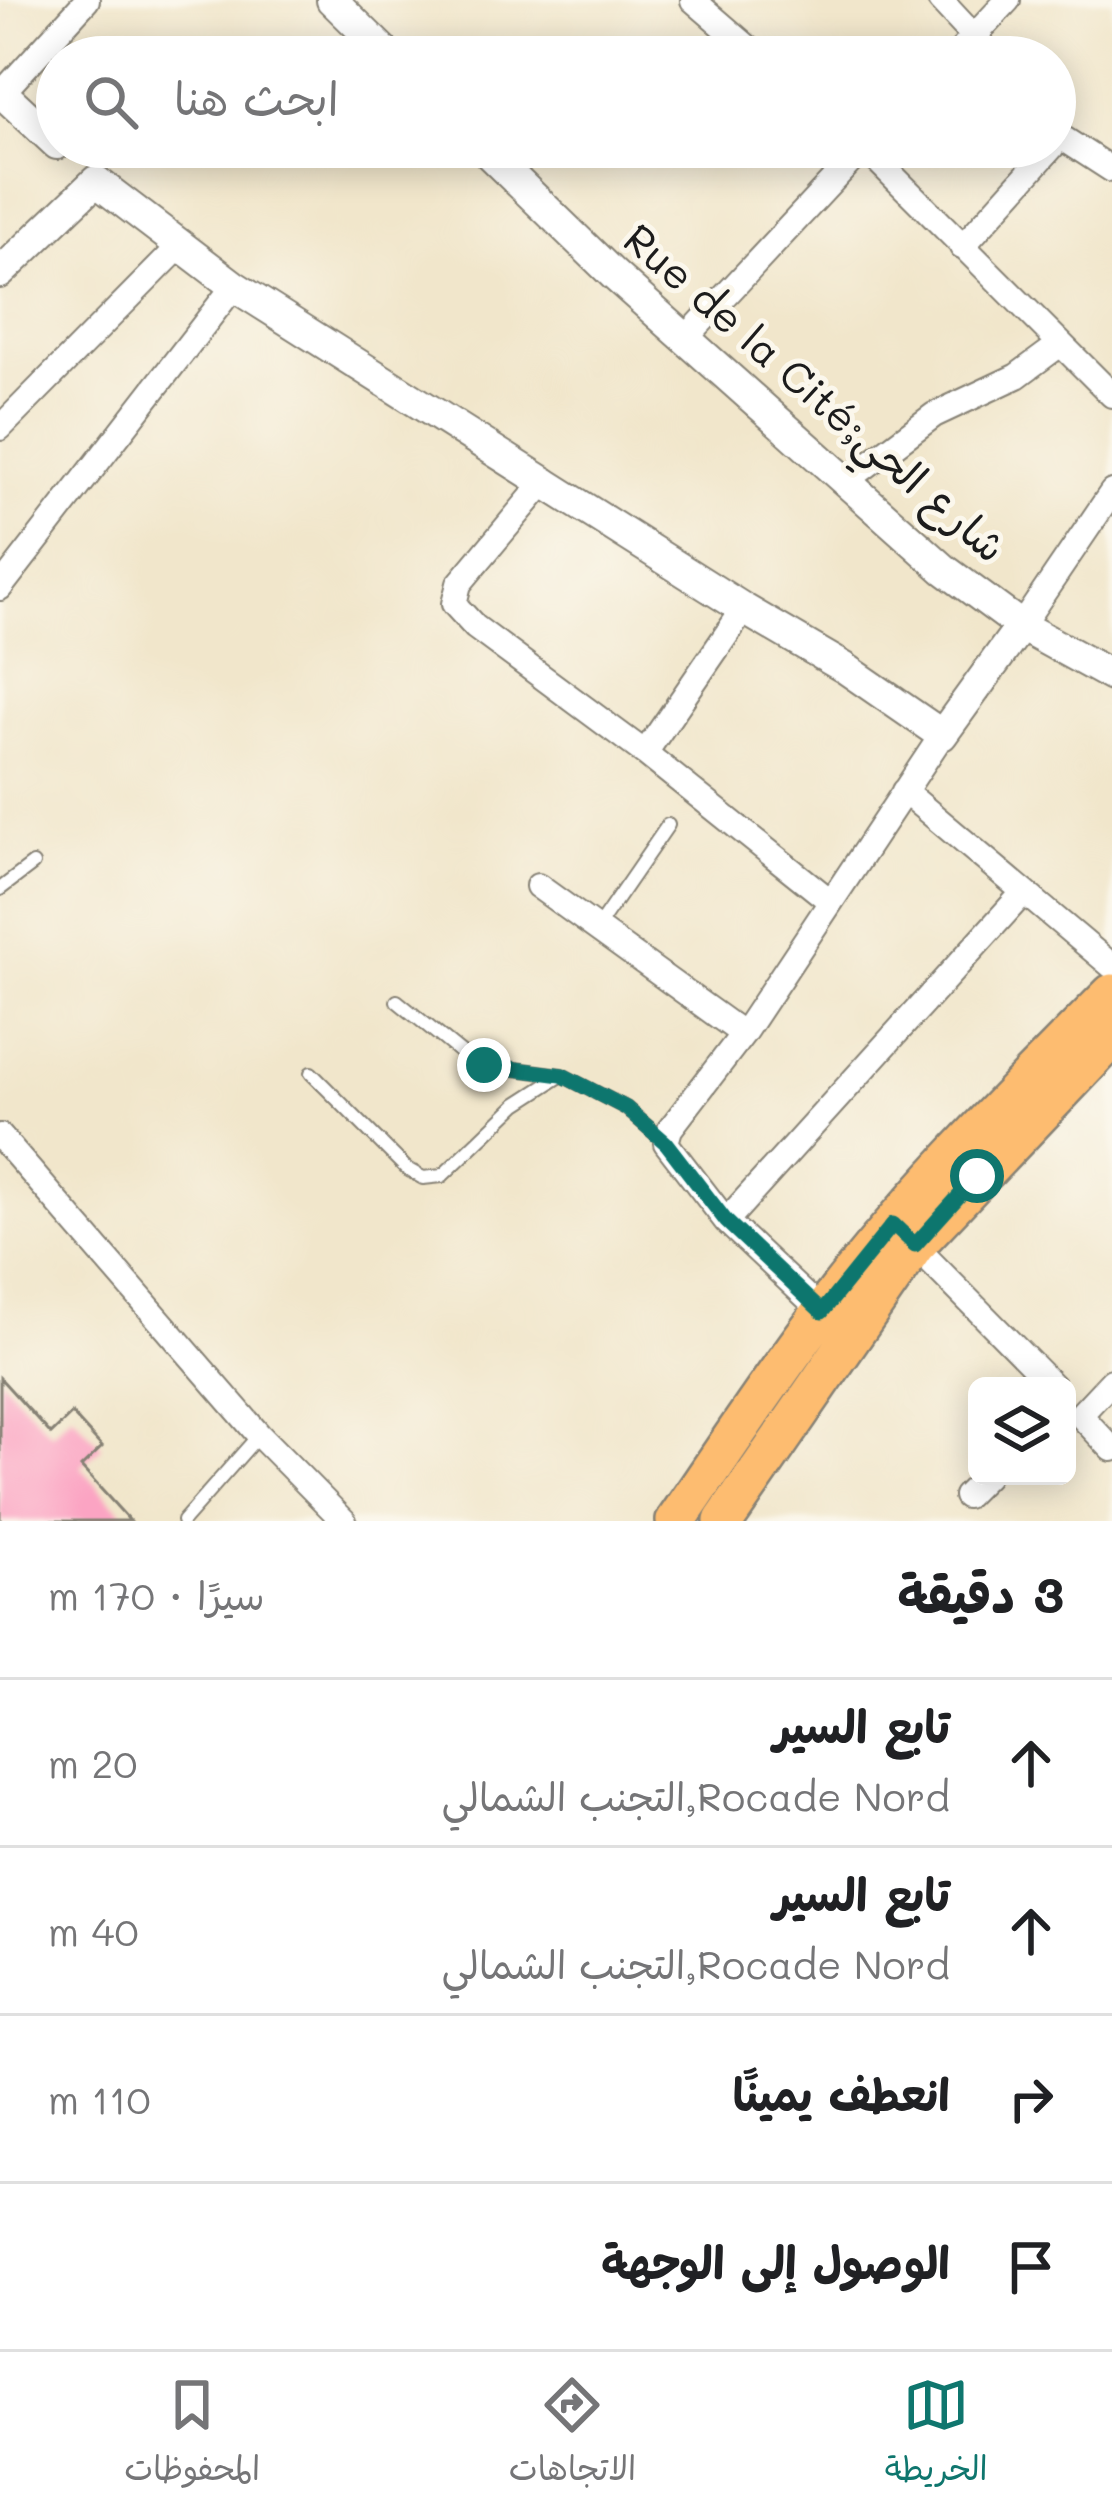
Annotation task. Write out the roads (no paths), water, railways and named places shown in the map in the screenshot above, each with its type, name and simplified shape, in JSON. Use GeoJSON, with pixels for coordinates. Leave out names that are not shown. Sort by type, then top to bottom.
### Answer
{"type":"FeatureCollection","features":[{"type":"Feature","properties":{"kind":"main road"},"geometry":{"type":"LineString","coordinates":[[676,1521],[836,1324],[962,1147],[1112,994]]}},
{"type":"Feature","properties":{"kind":"main road"},"geometry":{"type":"LineString","coordinates":[[904,1234],[1112,1038]]}},
{"type":"Feature","properties":{"kind":"main road"},"geometry":{"type":"LineString","coordinates":[[724,1521],[836,1324]]}},
{"type":"Feature","properties":{"kind":"street"},"geometry":{"type":"LineString","coordinates":[[53,36],[87,0]]}},
{"type":"Feature","properties":{"kind":"street"},"geometry":{"type":"LineString","coordinates":[[332,0],[369,36]]}},
{"type":"Feature","properties":{"kind":"street"},"geometry":{"type":"LineString","coordinates":[[693,0],[735,36]]}},
{"type":"Feature","properties":{"kind":"street"},"geometry":{"type":"LineString","coordinates":[[940,0],[975,36]]}},
{"type":"Feature","properties":{"kind":"street"},"geometry":{"type":"LineString","coordinates":[[977,36],[1008,0]]}},
{"type":"Feature","properties":{"kind":"street"},"geometry":{"type":"LineString","coordinates":[[36,55],[1,92],[36,125]]}},
{"type":"Feature","properties":{"kind":"street"},"geometry":{"type":"LineString","coordinates":[[1076,151],[1112,170]]}},
{"type":"Feature","properties":{"kind":"street"},"geometry":{"type":"LineString","coordinates":[[83,168],[234,286],[845,668],[941,735]]}},
{"type":"Feature","properties":{"kind":"street","name":"Rue de la Cité;شارع الحي"},"geometry":{"type":"LineString","coordinates":[[504,168],[684,340],[946,569],[1021,626],[1112,676]]}},
{"type":"Feature","properties":{"kind":"street"},"geometry":{"type":"LineString","coordinates":[[684,340],[844,168]]}},
{"type":"Feature","properties":{"kind":"street"},"geometry":{"type":"LineString","coordinates":[[884,168],[1112,394]]}},
{"type":"Feature","properties":{"kind":"street"},"geometry":{"type":"LineString","coordinates":[[962,247],[1031,168]]}},
{"type":"Feature","properties":{"kind":"street"},"geometry":{"type":"LineString","coordinates":[[0,273],[97,181]]}},
{"type":"Feature","properties":{"kind":"street"},"geometry":{"type":"LineString","coordinates":[[0,428],[182,244]]}},
{"type":"Feature","properties":{"kind":"street"},"geometry":{"type":"LineString","coordinates":[[0,588],[234,286]]}},
{"type":"Feature","properties":{"kind":"street"},"geometry":{"type":"LineString","coordinates":[[845,482],[934,415],[1017,376],[1059,345]]}},
{"type":"Feature","properties":{"kind":"street"},"geometry":{"type":"LineString","coordinates":[[546,481],[459,584],[454,604],[475,626],[645,753],[830,901]]}},
{"type":"Feature","properties":{"kind":"street"},"geometry":{"type":"LineString","coordinates":[[836,1324],[726,1221],[666,1143],[670,1130],[743,1034],[941,735],[1112,492]]}},
{"type":"Feature","properties":{"kind":"street"},"geometry":{"type":"LineString","coordinates":[[645,753],[744,609]]}},
{"type":"Feature","properties":{"kind":"street"},"geometry":{"type":"LineString","coordinates":[[904,791],[1112,966]]}},
{"type":"Feature","properties":{"kind":"street"},"geometry":{"type":"LineString","coordinates":[[538,886],[743,1034]]}},
{"type":"Feature","properties":{"kind":"street"},"geometry":{"type":"LineString","coordinates":[[726,1221],[1024,892]]}},
{"type":"Feature","properties":{"kind":"street"},"geometry":{"type":"LineString","coordinates":[[0,1136],[259,1435],[344,1521]]}},
{"type":"Feature","properties":{"kind":"street"},"geometry":{"type":"LineString","coordinates":[[904,1234],[1044,1377]]}},
{"type":"Feature","properties":{"kind":"street"},"geometry":{"type":"LineString","coordinates":[[1076,1407],[1112,1381]]}},
{"type":"Feature","properties":{"kind":"street"},"geometry":{"type":"LineString","coordinates":[[1076,1410],[1112,1449]]}},
{"type":"Feature","properties":{"kind":"street"},"geometry":{"type":"LineString","coordinates":[[966,1496],[977,1485]]}},
{"type":"Feature","properties":{"kind":"lane"},"geometry":{"type":"LineString","coordinates":[[597,928],[668,825]]}},
{"type":"Feature","properties":{"kind":"lane"},"geometry":{"type":"LineString","coordinates":[[0,889],[33,864]]}},
{"type":"Feature","properties":{"kind":"lane"},"geometry":{"type":"LineString","coordinates":[[397,1001],[466,1057],[484,1065],[562,1075],[626,1108],[666,1143]]}},
{"type":"Feature","properties":{"kind":"lane"},"geometry":{"type":"LineString","coordinates":[[311,1073],[406,1169],[423,1178],[442,1176],[517,1104],[562,1075]]}},
{"type":"Feature","properties":{"kind":"lane"},"geometry":{"type":"LineString","coordinates":[[183,1521],[259,1435]]}}]}
